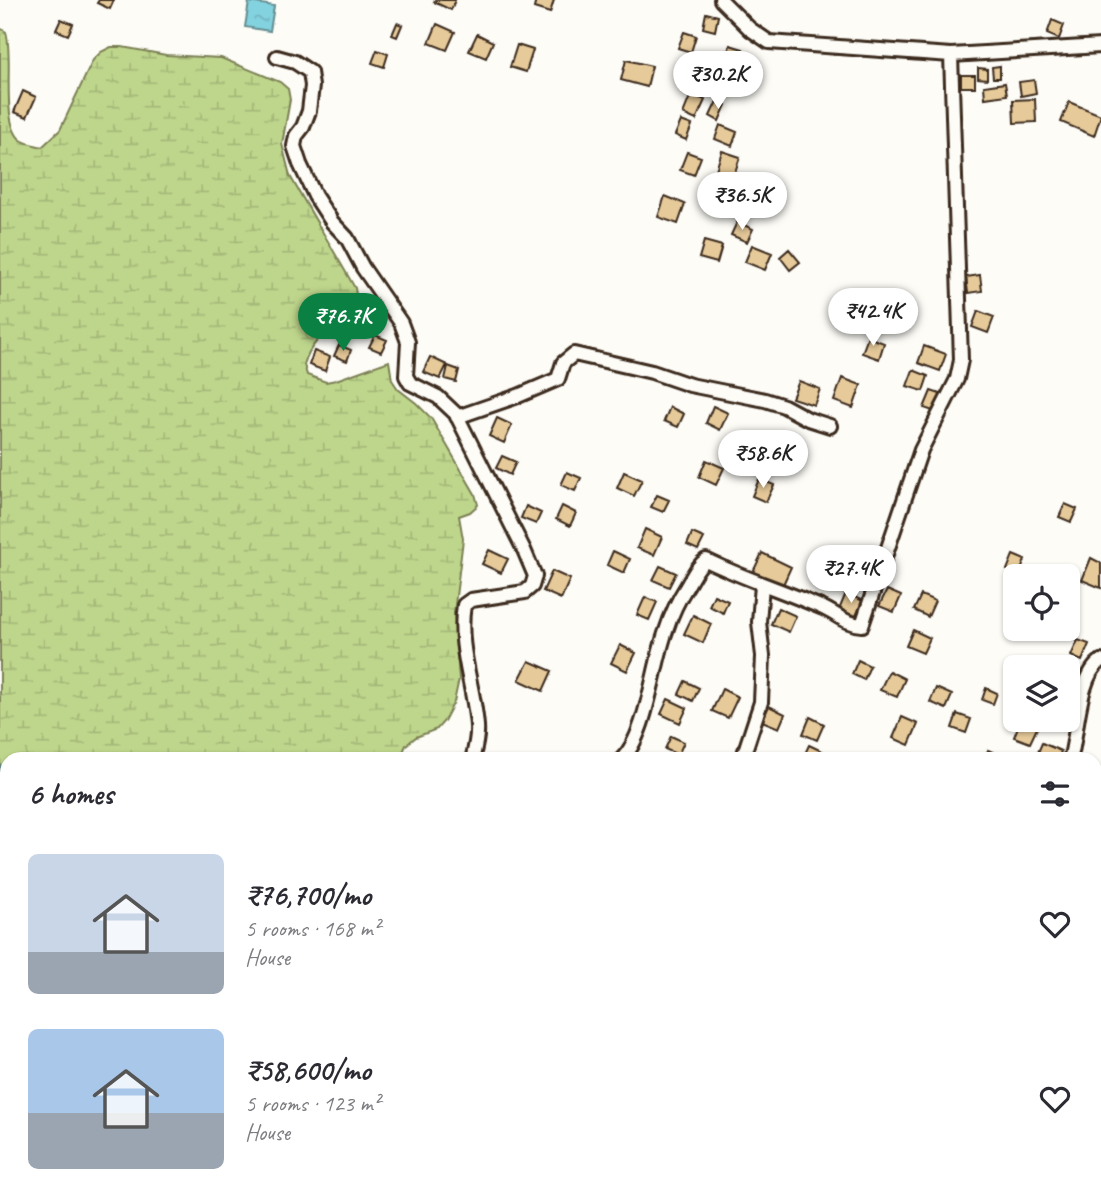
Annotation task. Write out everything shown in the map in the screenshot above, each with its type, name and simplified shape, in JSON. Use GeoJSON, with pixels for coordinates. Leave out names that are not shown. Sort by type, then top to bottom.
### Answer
{"type":"FeatureCollection","features":[{"type":"Feature","properties":{"kind":"street"},"geometry":{"type":"LineString","coordinates":[[721,0],[750,29],[769,42],[951,55],[1101,46]]}},
{"type":"Feature","properties":{"kind":"street"},"geometry":{"type":"LineString","coordinates":[[629,752],[646,709],[665,632],[679,598],[699,565],[706,560],[762,585],[825,608],[849,624],[862,625],[922,450],[957,379],[961,360],[951,55]]}},
{"type":"Feature","properties":{"kind":"street"},"geometry":{"type":"LineString","coordinates":[[277,57],[295,61],[310,72],[312,86],[309,111],[296,136],[294,146],[315,196],[332,222],[347,238],[363,268],[401,323],[408,342],[406,376],[410,383],[438,397],[457,417],[535,576],[525,592],[471,600],[464,605],[463,644],[477,725],[474,752]]}},
{"type":"Feature","properties":{"kind":"street"},"geometry":{"type":"LineString","coordinates":[[457,417],[558,379],[563,363],[574,354],[652,372],[691,385],[765,400],[830,426]]}},
{"type":"Feature","properties":{"kind":"street"},"geometry":{"type":"LineString","coordinates":[[745,752],[761,702],[763,656],[759,622],[762,585]]}},
{"type":"Feature","properties":{"kind":"street"},"geometry":{"type":"LineString","coordinates":[[1072,752],[1085,684],[1089,673],[1101,661]]}},
{"type":"Feature","properties":{"kind":"green space"},"geometry":{"type":"Polygon","coordinates":[[[0,28],[6,32],[8,43],[9,105],[15,131],[21,140],[42,147],[60,130],[93,60],[111,47],[166,55],[221,58],[280,82],[288,89],[290,100],[282,144],[290,176],[355,288],[360,320],[326,333],[316,342],[304,365],[307,375],[326,382],[389,361],[392,380],[398,389],[431,418],[475,494],[478,505],[459,516],[463,539],[454,613],[459,679],[454,702],[437,729],[416,737],[406,745],[403,752],[0,752],[0,28]]]}},
{"type":"Feature","properties":{"kind":"water"},"geometry":{"type":"Polygon","coordinates":[[[249,2],[274,6],[270,31],[245,27],[249,2]]]}},
{"type":"Feature","properties":{"kind":"building"},"geometry":{"type":"Polygon","coordinates":[[[99,0],[114,0],[110,9],[97,3],[99,0]]]}},
{"type":"Feature","properties":{"kind":"building"},"geometry":{"type":"Polygon","coordinates":[[[455,0],[451,10],[434,2],[455,0]]]}},
{"type":"Feature","properties":{"kind":"building"},"geometry":{"type":"Polygon","coordinates":[[[536,0],[554,0],[550,13],[534,8],[536,0]]]}},
{"type":"Feature","properties":{"kind":"building"},"geometry":{"type":"Polygon","coordinates":[[[706,13],[718,16],[715,31],[703,28],[706,13]]]}},
{"type":"Feature","properties":{"kind":"building"},"geometry":{"type":"Polygon","coordinates":[[[61,19],[73,24],[68,35],[56,30],[61,19]]]}},
{"type":"Feature","properties":{"kind":"building"},"geometry":{"type":"Polygon","coordinates":[[[1052,20],[1064,25],[1059,39],[1047,34],[1052,20]]]}},
{"type":"Feature","properties":{"kind":"building"},"geometry":{"type":"Polygon","coordinates":[[[397,23],[402,25],[397,37],[392,35],[397,23]]]}},
{"type":"Feature","properties":{"kind":"building"},"geometry":{"type":"Polygon","coordinates":[[[437,24],[455,32],[447,50],[429,43],[437,24]]]}},
{"type":"Feature","properties":{"kind":"building"},"geometry":{"type":"Polygon","coordinates":[[[684,32],[696,36],[691,52],[678,48],[684,32]]]}},
{"type":"Feature","properties":{"kind":"building"},"geometry":{"type":"Polygon","coordinates":[[[477,34],[493,42],[486,58],[469,51],[477,34]]]}},
{"type":"Feature","properties":{"kind":"building"},"geometry":{"type":"Polygon","coordinates":[[[517,45],[533,50],[526,72],[510,67],[517,45]]]}},
{"type":"Feature","properties":{"kind":"building"},"geometry":{"type":"Polygon","coordinates":[[[730,45],[743,49],[737,67],[725,63],[730,45]]]}},
{"type":"Feature","properties":{"kind":"building"},"geometry":{"type":"Polygon","coordinates":[[[377,50],[388,54],[384,67],[372,63],[377,50]]]}},
{"type":"Feature","properties":{"kind":"building"},"geometry":{"type":"Polygon","coordinates":[[[626,60],[652,66],[647,87],[621,80],[626,60]]]}},
{"type":"Feature","properties":{"kind":"building"},"geometry":{"type":"Polygon","coordinates":[[[1000,66],[1000,78],[993,78],[992,67],[1000,66]]]}},
{"type":"Feature","properties":{"kind":"building"},"geometry":{"type":"Polygon","coordinates":[[[978,68],[987,69],[987,79],[978,78],[978,68]]]}},
{"type":"Feature","properties":{"kind":"building"},"geometry":{"type":"Polygon","coordinates":[[[739,74],[753,79],[747,95],[733,90],[739,74]]]}},
{"type":"Feature","properties":{"kind":"building"},"geometry":{"type":"Polygon","coordinates":[[[961,75],[975,75],[975,87],[961,87],[961,75]]]}},
{"type":"Feature","properties":{"kind":"building"},"geometry":{"type":"Polygon","coordinates":[[[1034,80],[1036,93],[1021,96],[1019,82],[1034,80]]]}},
{"type":"Feature","properties":{"kind":"building"},"geometry":{"type":"Polygon","coordinates":[[[1005,83],[1007,95],[985,98],[984,86],[1005,83]]]}},
{"type":"Feature","properties":{"kind":"building"},"geometry":{"type":"Polygon","coordinates":[[[23,91],[36,97],[27,117],[14,112],[23,91]]]}},
{"type":"Feature","properties":{"kind":"building"},"geometry":{"type":"Polygon","coordinates":[[[691,94],[705,100],[696,120],[683,114],[691,94]]]}},
{"type":"Feature","properties":{"kind":"building"},"geometry":{"type":"Polygon","coordinates":[[[1035,99],[1036,122],[1014,123],[1013,100],[1035,99]]]}},
{"type":"Feature","properties":{"kind":"building"},"geometry":{"type":"Polygon","coordinates":[[[717,101],[726,105],[719,121],[710,116],[717,101]]]}},
{"type":"Feature","properties":{"kind":"building"},"geometry":{"type":"Polygon","coordinates":[[[1069,102],[1101,115],[1094,136],[1061,122],[1069,102]]]}},
{"type":"Feature","properties":{"kind":"building"},"geometry":{"type":"Polygon","coordinates":[[[681,121],[692,125],[686,140],[675,135],[681,121]]]}},
{"type":"Feature","properties":{"kind":"building"},"geometry":{"type":"Polygon","coordinates":[[[720,125],[737,132],[732,146],[715,139],[720,125]]]}},
{"type":"Feature","properties":{"kind":"building"},"geometry":{"type":"Polygon","coordinates":[[[722,151],[740,157],[734,175],[716,170],[722,151]]]}},
{"type":"Feature","properties":{"kind":"building"},"geometry":{"type":"Polygon","coordinates":[[[687,152],[701,157],[694,175],[680,170],[687,152]]]}},
{"type":"Feature","properties":{"kind":"building"},"geometry":{"type":"Polygon","coordinates":[[[665,196],[685,204],[678,224],[658,217],[665,196]]]}},
{"type":"Feature","properties":{"kind":"building"},"geometry":{"type":"Polygon","coordinates":[[[737,222],[753,229],[747,242],[731,235],[737,222]]]}},
{"type":"Feature","properties":{"kind":"building"},"geometry":{"type":"Polygon","coordinates":[[[704,241],[722,246],[717,263],[699,258],[704,241]]]}},
{"type":"Feature","properties":{"kind":"building"},"geometry":{"type":"Polygon","coordinates":[[[752,245],[772,253],[765,270],[745,262],[752,245]]]}},
{"type":"Feature","properties":{"kind":"building"},"geometry":{"type":"Polygon","coordinates":[[[789,249],[800,262],[790,270],[780,257],[789,249]]]}},
{"type":"Feature","properties":{"kind":"building"},"geometry":{"type":"Polygon","coordinates":[[[980,275],[982,291],[968,293],[966,277],[980,275]]]}},
{"type":"Feature","properties":{"kind":"building"},"geometry":{"type":"Polygon","coordinates":[[[978,311],[994,317],[988,333],[972,327],[978,311]]]}},
{"type":"Feature","properties":{"kind":"building"},"geometry":{"type":"Polygon","coordinates":[[[375,335],[387,340],[381,352],[369,347],[375,335]]]}},
{"type":"Feature","properties":{"kind":"building"},"geometry":{"type":"Polygon","coordinates":[[[868,337],[884,343],[879,359],[862,353],[868,337]]]}},
{"type":"Feature","properties":{"kind":"building"},"geometry":{"type":"Polygon","coordinates":[[[339,345],[351,350],[347,361],[334,356],[339,345]]]}},
{"type":"Feature","properties":{"kind":"building"},"geometry":{"type":"Polygon","coordinates":[[[924,346],[946,354],[940,371],[918,363],[924,346]]]}},
{"type":"Feature","properties":{"kind":"building"},"geometry":{"type":"Polygon","coordinates":[[[314,351],[330,357],[325,371],[309,365],[314,351]]]}},
{"type":"Feature","properties":{"kind":"building"},"geometry":{"type":"Polygon","coordinates":[[[430,357],[447,365],[440,379],[423,372],[430,357]]]}},
{"type":"Feature","properties":{"kind":"building"},"geometry":{"type":"Polygon","coordinates":[[[448,366],[459,370],[456,382],[445,379],[448,366]]]}},
{"type":"Feature","properties":{"kind":"building"},"geometry":{"type":"Polygon","coordinates":[[[913,370],[928,376],[923,391],[907,386],[913,370]]]}},
{"type":"Feature","properties":{"kind":"building"},"geometry":{"type":"Polygon","coordinates":[[[842,378],[861,385],[853,408],[834,401],[842,378]]]}},
{"type":"Feature","properties":{"kind":"building"},"geometry":{"type":"Polygon","coordinates":[[[799,381],[820,389],[814,405],[792,398],[799,381]]]}},
{"type":"Feature","properties":{"kind":"building"},"geometry":{"type":"Polygon","coordinates":[[[931,391],[943,395],[936,412],[924,408],[931,391]]]}},
{"type":"Feature","properties":{"kind":"building"},"geometry":{"type":"Polygon","coordinates":[[[713,406],[728,413],[720,430],[706,423],[713,406]]]}},
{"type":"Feature","properties":{"kind":"building"},"geometry":{"type":"Polygon","coordinates":[[[670,407],[684,414],[678,427],[664,421],[670,407]]]}},
{"type":"Feature","properties":{"kind":"building"},"geometry":{"type":"Polygon","coordinates":[[[497,418],[512,425],[504,443],[489,436],[497,418]]]}},
{"type":"Feature","properties":{"kind":"building"},"geometry":{"type":"Polygon","coordinates":[[[502,456],[516,462],[510,475],[496,468],[502,456]]]}},
{"type":"Feature","properties":{"kind":"building"},"geometry":{"type":"Polygon","coordinates":[[[706,460],[724,468],[716,485],[699,477],[706,460]]]}},
{"type":"Feature","properties":{"kind":"building"},"geometry":{"type":"Polygon","coordinates":[[[567,472],[581,478],[575,491],[561,485],[567,472]]]}},
{"type":"Feature","properties":{"kind":"building"},"geometry":{"type":"Polygon","coordinates":[[[624,472],[642,480],[634,496],[617,488],[624,472]]]}},
{"type":"Feature","properties":{"kind":"building"},"geometry":{"type":"Polygon","coordinates":[[[759,479],[774,485],[766,502],[752,496],[759,479]]]}},
{"type":"Feature","properties":{"kind":"building"},"geometry":{"type":"Polygon","coordinates":[[[657,495],[669,500],[663,512],[651,507],[657,495]]]}},
{"type":"Feature","properties":{"kind":"building"},"geometry":{"type":"Polygon","coordinates":[[[1065,504],[1077,509],[1071,522],[1059,517],[1065,504]]]}},
{"type":"Feature","properties":{"kind":"building"},"geometry":{"type":"Polygon","coordinates":[[[526,506],[541,513],[536,524],[521,518],[526,506]]]}},
{"type":"Feature","properties":{"kind":"building"},"geometry":{"type":"Polygon","coordinates":[[[562,506],[576,513],[570,526],[556,519],[562,506]]]}},
{"type":"Feature","properties":{"kind":"building"},"geometry":{"type":"Polygon","coordinates":[[[645,529],[662,537],[654,555],[637,548],[645,529]]]}},
{"type":"Feature","properties":{"kind":"building"},"geometry":{"type":"Polygon","coordinates":[[[692,533],[704,538],[698,550],[687,545],[692,533]]]}},
{"type":"Feature","properties":{"kind":"building"},"geometry":{"type":"Polygon","coordinates":[[[489,550],[508,559],[501,573],[482,564],[489,550]]]}},
{"type":"Feature","properties":{"kind":"building"},"geometry":{"type":"Polygon","coordinates":[[[613,551],[630,559],[624,573],[607,565],[613,551]]]}},
{"type":"Feature","properties":{"kind":"building"},"geometry":{"type":"Polygon","coordinates":[[[762,553],[791,567],[781,589],[751,576],[762,553]]]}},
{"type":"Feature","properties":{"kind":"building"},"geometry":{"type":"Polygon","coordinates":[[[1013,555],[1025,560],[1023,564],[1009,564],[1013,555]]]}},
{"type":"Feature","properties":{"kind":"building"},"geometry":{"type":"Polygon","coordinates":[[[1091,558],[1101,563],[1101,588],[1082,580],[1091,558]]]}},
{"type":"Feature","properties":{"kind":"building"},"geometry":{"type":"Polygon","coordinates":[[[660,566],[676,573],[669,587],[653,580],[660,566]]]}},
{"type":"Feature","properties":{"kind":"building"},"geometry":{"type":"Polygon","coordinates":[[[552,571],[570,579],[561,599],[543,591],[552,571]]]}},
{"type":"Feature","properties":{"kind":"building"},"geometry":{"type":"Polygon","coordinates":[[[887,590],[901,596],[894,612],[879,606],[887,590]]]}},
{"type":"Feature","properties":{"kind":"building"},"geometry":{"type":"Polygon","coordinates":[[[846,593],[863,601],[855,618],[839,610],[846,593]]]}},
{"type":"Feature","properties":{"kind":"building"},"geometry":{"type":"Polygon","coordinates":[[[714,595],[728,601],[723,613],[709,606],[714,595]]]}},
{"type":"Feature","properties":{"kind":"building"},"geometry":{"type":"Polygon","coordinates":[[[921,595],[935,601],[928,617],[914,610],[921,595]]]}},
{"type":"Feature","properties":{"kind":"building"},"geometry":{"type":"Polygon","coordinates":[[[645,597],[657,602],[649,620],[637,615],[645,597]]]}},
{"type":"Feature","properties":{"kind":"building"},"geometry":{"type":"Polygon","coordinates":[[[778,608],[796,616],[789,632],[771,624],[778,608]]]}},
{"type":"Feature","properties":{"kind":"building"},"geometry":{"type":"Polygon","coordinates":[[[693,615],[711,624],[703,643],[684,634],[693,615]]]}},
{"type":"Feature","properties":{"kind":"building"},"geometry":{"type":"Polygon","coordinates":[[[913,630],[930,638],[923,653],[906,646],[913,630]]]}},
{"type":"Feature","properties":{"kind":"building"},"geometry":{"type":"Polygon","coordinates":[[[1078,641],[1089,644],[1082,661],[1080,655],[1071,655],[1078,641]]]}},
{"type":"Feature","properties":{"kind":"building"},"geometry":{"type":"Polygon","coordinates":[[[620,645],[636,653],[627,671],[611,663],[620,645]]]}},
{"type":"Feature","properties":{"kind":"building"},"geometry":{"type":"Polygon","coordinates":[[[858,660],[870,666],[864,680],[852,674],[858,660]]]}},
{"type":"Feature","properties":{"kind":"building"},"geometry":{"type":"Polygon","coordinates":[[[529,661],[552,671],[543,691],[519,680],[529,661]]]}},
{"type":"Feature","properties":{"kind":"building"},"geometry":{"type":"Polygon","coordinates":[[[889,671],[905,679],[897,697],[880,690],[889,671]]]}},
{"type":"Feature","properties":{"kind":"building"},"geometry":{"type":"Polygon","coordinates":[[[685,681],[699,688],[693,701],[679,694],[685,681]]]}},
{"type":"Feature","properties":{"kind":"building"},"geometry":{"type":"Polygon","coordinates":[[[936,688],[952,695],[946,709],[930,702],[936,688]]]}},
{"type":"Feature","properties":{"kind":"building"},"geometry":{"type":"Polygon","coordinates":[[[986,688],[997,693],[993,704],[982,700],[986,688]]]}},
{"type":"Feature","properties":{"kind":"building"},"geometry":{"type":"Polygon","coordinates":[[[722,689],[738,697],[728,718],[712,711],[722,689]]]}},
{"type":"Feature","properties":{"kind":"building"},"geometry":{"type":"Polygon","coordinates":[[[668,699],[687,708],[680,723],[661,714],[668,699]]]}},
{"type":"Feature","properties":{"kind":"building"},"geometry":{"type":"Polygon","coordinates":[[[769,706],[785,714],[779,728],[762,721],[769,706]]]}},
{"type":"Feature","properties":{"kind":"building"},"geometry":{"type":"Polygon","coordinates":[[[957,714],[971,719],[966,733],[952,728],[957,714]]]}},
{"type":"Feature","properties":{"kind":"building"},"geometry":{"type":"Polygon","coordinates":[[[810,717],[824,724],[817,740],[803,734],[810,717]]]}},
{"type":"Feature","properties":{"kind":"building"},"geometry":{"type":"Polygon","coordinates":[[[902,717],[918,724],[909,745],[893,738],[902,717]]]}},
{"type":"Feature","properties":{"kind":"building"},"geometry":{"type":"Polygon","coordinates":[[[1016,732],[1035,732],[1030,743],[1014,737],[1016,732]]]}},
{"type":"Feature","properties":{"kind":"building"},"geometry":{"type":"Polygon","coordinates":[[[671,736],[684,742],[679,752],[665,749],[671,736]]]}},
{"type":"Feature","properties":{"kind":"building"},"geometry":{"type":"Polygon","coordinates":[[[1042,743],[1061,751],[1061,752],[1038,752],[1042,743]]]}},
{"type":"Feature","properties":{"kind":"building"},"geometry":{"type":"Polygon","coordinates":[[[809,745],[824,752],[806,752],[809,745]]]}}]}
